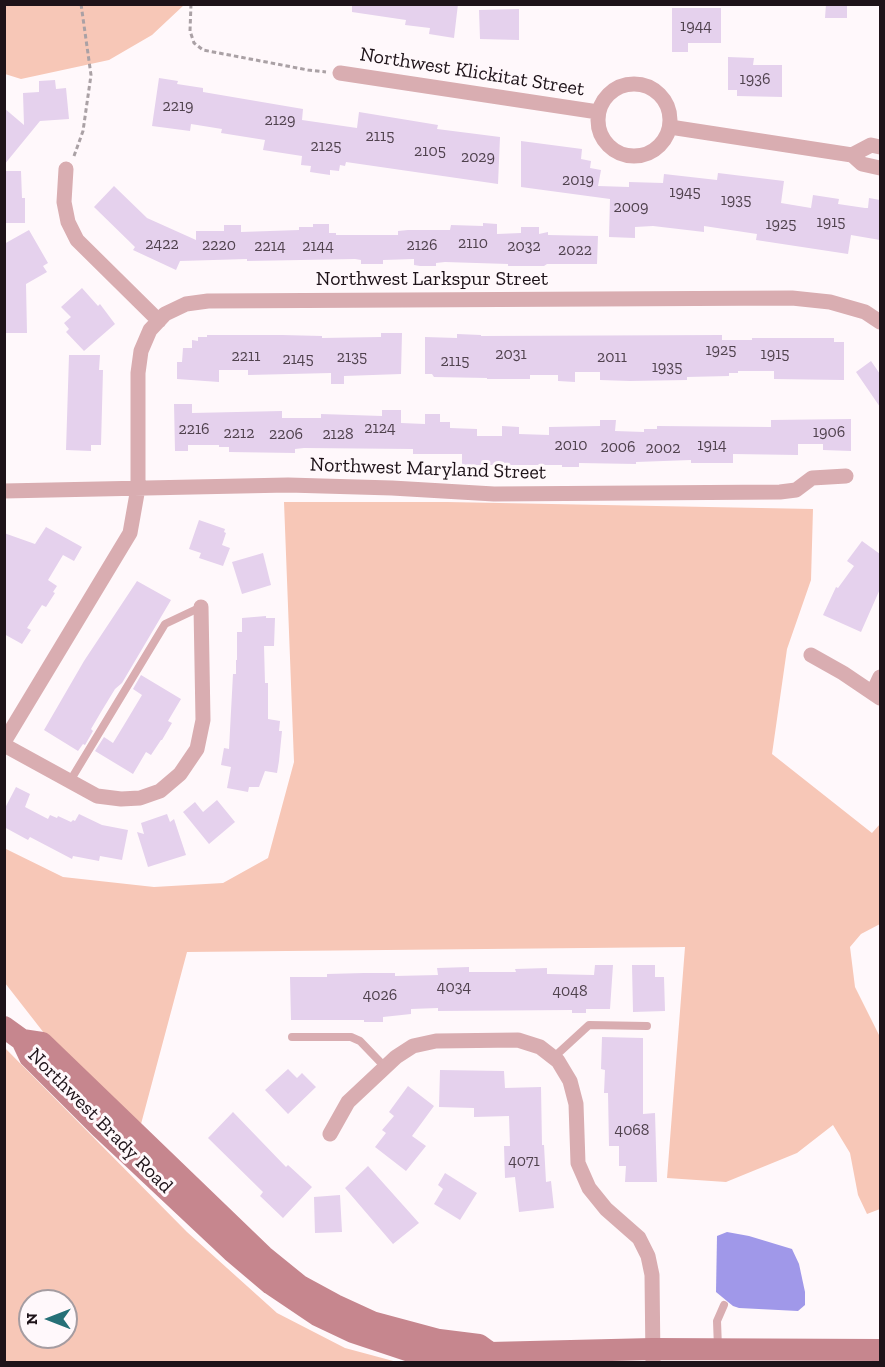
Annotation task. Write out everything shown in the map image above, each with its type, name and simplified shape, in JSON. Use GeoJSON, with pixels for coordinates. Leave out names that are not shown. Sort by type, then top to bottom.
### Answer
{"type":"FeatureCollection","features":[{"type":"Feature","properties":{"kind":"main road","name":"Northwest Brady Road"},"geometry":{"type":"LineString","coordinates":[[13,1033],[42,1043],[263,1256],[300,1286],[372,1322],[439,1340],[479,1345],[490,1353],[652,1356],[718,1349],[880,1350]]}},
{"type":"Feature","properties":{"kind":"street","name":"Northwest Klickitat Street"},"geometry":{"type":"LineString","coordinates":[[340,74],[598,112]]}},
{"type":"Feature","properties":{"kind":"street","name":"Northwest Klickitat Street"},"geometry":{"type":"LineString","coordinates":[[627,84],[642,84],[655,89],[665,100],[670,113],[670,127],[664,141],[654,151],[641,156],[627,156],[614,150],[603,140],[598,127],[598,112],[604,99],[614,89],[627,84]]}},
{"type":"Feature","properties":{"kind":"street"},"geometry":{"type":"LineString","coordinates":[[670,127],[852,155],[862,164],[880,168]]}},
{"type":"Feature","properties":{"kind":"street"},"geometry":{"type":"LineString","coordinates":[[852,155],[871,146],[880,147]]}},
{"type":"Feature","properties":{"kind":"street"},"geometry":{"type":"LineString","coordinates":[[66,169],[64,202],[68,222],[77,240],[159,321]]}},
{"type":"Feature","properties":{"kind":"street","name":"Northwest Larkspur Street"},"geometry":{"type":"LineString","coordinates":[[4,743],[130,533],[138,488],[138,373],[141,351],[150,330],[165,314],[186,304],[208,301],[792,298],[830,302],[865,312],[880,322]]}},
{"type":"Feature","properties":{"kind":"street","name":"Northwest Maryland Street"},"geometry":{"type":"LineString","coordinates":[[4,491],[288,485],[494,494],[780,492],[796,490],[812,478],[846,476]]}},
{"type":"Feature","properties":{"kind":"street"},"geometry":{"type":"LineString","coordinates":[[4,743],[97,796],[121,799],[140,798],[160,791],[180,774],[197,749],[203,720],[201,607]]}},
{"type":"Feature","properties":{"kind":"street"},"geometry":{"type":"LineString","coordinates":[[811,656],[877,695],[880,677]]}},
{"type":"Feature","properties":{"kind":"street"},"geometry":{"type":"LineString","coordinates":[[330,1134],[348,1102],[396,1057],[413,1046],[436,1041],[518,1040],[540,1047],[558,1061],[570,1081],[576,1104],[578,1163],[589,1188],[606,1209],[639,1238],[648,1256],[652,1275],[652,1356]]}},
{"type":"Feature","properties":{"kind":"lane"},"geometry":{"type":"LineString","coordinates":[[70,781],[165,624],[201,607]]}},
{"type":"Feature","properties":{"kind":"lane"},"geometry":{"type":"LineString","coordinates":[[553,1058],[589,1025],[647,1026]]}},
{"type":"Feature","properties":{"kind":"lane"},"geometry":{"type":"LineString","coordinates":[[292,1037],[351,1037],[360,1041],[385,1067]]}},
{"type":"Feature","properties":{"kind":"lane"},"geometry":{"type":"LineString","coordinates":[[718,1349],[717,1321],[724,1305]]}},
{"type":"Feature","properties":{"kind":"path"},"geometry":{"type":"LineString","coordinates":[[66,169],[79,147],[91,75],[81,4]]}},
{"type":"Feature","properties":{"kind":"path"},"geometry":{"type":"LineString","coordinates":[[191,4],[190,31],[194,44],[203,50],[340,74]]}},
{"type":"Feature","properties":{"kind":"shaded area"},"geometry":{"type":"Polygon","coordinates":[[[5,4],[184,5],[152,35],[109,60],[21,79],[5,74],[5,4]]]}},
{"type":"Feature","properties":{"kind":"shaded area"},"geometry":{"type":"Polygon","coordinates":[[[284,502],[447,502],[813,509],[811,580],[787,649],[772,754],[872,833],[880,824],[880,924],[861,934],[850,947],[855,987],[880,1037],[880,1209],[867,1214],[858,1195],[850,1153],[833,1125],[797,1153],[726,1182],[667,1178],[685,947],[187,952],[141,1124],[51,1042],[5,983],[4,848],[63,877],[154,887],[223,883],[268,858],[294,762],[284,502]]]}},
{"type":"Feature","properties":{"kind":"shaded area"},"geometry":{"type":"Polygon","coordinates":[[[5,1048],[187,1232],[277,1313],[345,1348],[397,1362],[5,1362],[5,1048]]]}},
{"type":"Feature","properties":{"kind":"shaded area"},"geometry":{"type":"Polygon","coordinates":[[[727,1232],[792,1249],[799,1264],[805,1292],[805,1305],[798,1311],[739,1308],[716,1292],[717,1236],[727,1232]]]}},
{"type":"Feature","properties":{"kind":"building"},"geometry":{"type":"Polygon","coordinates":[[[352,4],[458,4],[454,38],[429,34],[430,28],[405,25],[406,20],[352,12],[352,4]]]}},
{"type":"Feature","properties":{"kind":"building"},"geometry":{"type":"Polygon","coordinates":[[[826,4],[847,4],[847,18],[825,18],[826,4]]]}},
{"type":"Feature","properties":{"kind":"building"},"geometry":{"type":"Polygon","coordinates":[[[672,8],[721,8],[721,43],[688,43],[688,52],[672,52],[672,8]]]}},
{"type":"Feature","properties":{"kind":"building"},"geometry":{"type":"Polygon","coordinates":[[[519,9],[519,40],[480,39],[479,10],[519,9]]]}},
{"type":"Feature","properties":{"kind":"building"},"geometry":{"type":"Polygon","coordinates":[[[728,57],[754,58],[753,65],[782,65],[782,97],[737,96],[737,90],[728,90],[728,57]]]}},
{"type":"Feature","properties":{"kind":"building"},"geometry":{"type":"Polygon","coordinates":[[[159,78],[178,81],[177,84],[203,88],[203,92],[303,109],[302,120],[357,128],[359,112],[438,125],[437,129],[500,137],[498,184],[346,162],[345,166],[340,165],[339,171],[330,170],[330,175],[310,172],[311,166],[301,165],[302,156],[263,150],[265,140],[221,133],[222,129],[191,124],[190,131],[152,126],[159,78]]]}},
{"type":"Feature","properties":{"kind":"building"},"geometry":{"type":"Polygon","coordinates":[[[55,80],[56,89],[66,88],[69,119],[40,121],[4,165],[4,108],[24,125],[23,93],[39,92],[39,81],[55,80]]]}},
{"type":"Feature","properties":{"kind":"building"},"geometry":{"type":"Polygon","coordinates":[[[521,141],[582,149],[581,159],[591,161],[590,168],[601,170],[598,186],[629,187],[629,182],[663,183],[664,174],[717,180],[718,173],[784,181],[781,203],[811,208],[813,195],[839,199],[838,204],[868,208],[869,198],[880,200],[880,240],[851,235],[848,254],[756,240],[757,234],[704,226],[704,232],[653,226],[635,227],[635,238],[609,237],[610,199],[521,187],[521,141]]]}},
{"type":"Feature","properties":{"kind":"building"},"geometry":{"type":"Polygon","coordinates":[[[4,171],[21,171],[22,198],[25,198],[25,223],[4,223],[4,171]]]}},
{"type":"Feature","properties":{"kind":"building"},"geometry":{"type":"Polygon","coordinates":[[[114,186],[147,218],[196,240],[196,231],[224,231],[224,225],[241,225],[241,232],[299,230],[299,227],[313,227],[313,224],[329,224],[329,233],[336,233],[336,235],[398,235],[398,231],[450,230],[451,225],[483,226],[483,223],[497,224],[497,234],[521,233],[521,227],[539,227],[539,234],[548,232],[548,235],[598,236],[597,264],[508,266],[508,264],[445,262],[436,263],[436,266],[420,266],[414,265],[414,259],[383,260],[383,264],[361,264],[361,260],[355,259],[247,261],[247,259],[180,261],[176,270],[133,250],[135,247],[94,207],[114,186]]]}},
{"type":"Feature","properties":{"kind":"building"},"geometry":{"type":"Polygon","coordinates":[[[29,230],[48,263],[43,266],[47,272],[26,284],[27,333],[4,333],[4,244],[29,230]]]}},
{"type":"Feature","properties":{"kind":"building"},"geometry":{"type":"Polygon","coordinates":[[[82,288],[98,306],[100,304],[115,324],[84,351],[66,332],[69,329],[64,323],[71,317],[61,307],[82,288]]]}},
{"type":"Feature","properties":{"kind":"building"},"geometry":{"type":"Polygon","coordinates":[[[381,333],[402,333],[401,374],[344,376],[344,384],[331,384],[331,373],[248,375],[248,370],[219,370],[219,382],[177,379],[177,362],[182,362],[183,348],[192,348],[192,340],[198,341],[198,337],[282,335],[322,336],[322,338],[381,337],[381,333]]]}},
{"type":"Feature","properties":{"kind":"building"},"geometry":{"type":"Polygon","coordinates":[[[457,334],[481,336],[722,335],[722,340],[834,338],[834,342],[844,342],[844,380],[774,379],[774,371],[738,371],[738,373],[729,373],[729,376],[687,377],[687,380],[630,381],[600,380],[600,372],[575,372],[575,382],[558,381],[558,375],[530,375],[530,379],[487,379],[434,377],[432,374],[425,374],[425,337],[457,338],[457,334]]]}},
{"type":"Feature","properties":{"kind":"building"},"geometry":{"type":"Polygon","coordinates":[[[69,355],[100,355],[99,370],[103,370],[101,445],[91,445],[91,451],[66,450],[69,355]]]}},
{"type":"Feature","properties":{"kind":"building"},"geometry":{"type":"Polygon","coordinates":[[[871,361],[880,374],[880,407],[856,372],[871,361]]]}},
{"type":"Feature","properties":{"kind":"building"},"geometry":{"type":"Polygon","coordinates":[[[174,404],[192,404],[192,413],[282,411],[282,418],[321,418],[321,414],[382,416],[382,410],[401,410],[401,423],[425,424],[425,414],[440,414],[440,422],[450,422],[450,428],[477,429],[477,436],[502,436],[502,426],[519,427],[519,434],[549,435],[549,427],[600,426],[600,420],[616,420],[615,431],[644,432],[644,429],[657,429],[657,426],[771,427],[771,420],[851,419],[851,451],[823,450],[823,444],[798,444],[798,455],[733,454],[733,463],[691,463],[691,460],[636,462],[636,464],[579,463],[579,467],[562,467],[562,465],[462,465],[462,454],[413,454],[413,449],[304,448],[295,449],[295,453],[229,452],[229,447],[219,447],[219,445],[188,445],[188,451],[175,451],[174,404]]]}},
{"type":"Feature","properties":{"kind":"building"},"geometry":{"type":"Polygon","coordinates":[[[199,520],[225,529],[222,545],[230,548],[223,566],[199,558],[201,553],[189,549],[199,520]]]}},
{"type":"Feature","properties":{"kind":"building"},"geometry":{"type":"Polygon","coordinates":[[[46,527],[82,547],[74,561],[63,555],[48,580],[57,586],[53,592],[55,593],[46,607],[42,605],[27,628],[31,630],[22,644],[4,634],[4,533],[35,544],[46,527]]]}},
{"type":"Feature","properties":{"kind":"building"},"geometry":{"type":"Polygon","coordinates":[[[862,541],[880,554],[880,589],[861,632],[823,615],[836,587],[838,588],[854,566],[847,561],[862,541]]]}},
{"type":"Feature","properties":{"kind":"building"},"geometry":{"type":"Polygon","coordinates":[[[263,553],[271,585],[242,594],[232,562],[263,553]]]}},
{"type":"Feature","properties":{"kind":"building"},"geometry":{"type":"Polygon","coordinates":[[[137,581],[171,600],[122,683],[115,689],[101,712],[85,745],[83,744],[78,751],[44,730],[84,661],[137,581]]]}},
{"type":"Feature","properties":{"kind":"building"},"geometry":{"type":"Polygon","coordinates":[[[266,616],[266,618],[275,618],[274,646],[264,646],[265,683],[268,683],[268,719],[280,721],[279,731],[282,731],[279,761],[277,773],[265,771],[259,787],[249,787],[248,792],[227,788],[231,767],[221,765],[224,748],[229,749],[233,674],[236,674],[237,660],[237,632],[242,632],[242,618],[266,616]]]}},
{"type":"Feature","properties":{"kind":"building"},"geometry":{"type":"Polygon","coordinates":[[[141,675],[181,699],[168,721],[172,723],[162,740],[151,755],[146,752],[133,774],[95,751],[104,737],[113,743],[124,725],[142,695],[133,689],[141,675]]]}},
{"type":"Feature","properties":{"kind":"building"},"geometry":{"type":"Polygon","coordinates":[[[16,787],[30,794],[25,807],[48,819],[50,815],[57,818],[58,816],[71,822],[75,821],[79,814],[102,825],[128,830],[122,860],[100,856],[99,861],[73,856],[72,859],[30,837],[28,840],[4,827],[4,810],[16,787]]]}},
{"type":"Feature","properties":{"kind":"building"},"geometry":{"type":"Polygon","coordinates":[[[217,800],[235,822],[209,844],[183,812],[195,802],[203,812],[217,800]]]}},
{"type":"Feature","properties":{"kind":"building"},"geometry":{"type":"Polygon","coordinates":[[[167,814],[170,822],[174,819],[186,855],[148,867],[137,832],[144,834],[141,823],[167,814]]]}},
{"type":"Feature","properties":{"kind":"building"},"geometry":{"type":"Polygon","coordinates":[[[595,965],[613,965],[610,1009],[586,1009],[586,1013],[572,1013],[572,1010],[438,1011],[438,1008],[411,1009],[411,1014],[383,1017],[383,1022],[291,1020],[290,977],[327,977],[327,974],[364,973],[395,973],[395,976],[438,975],[437,968],[469,967],[469,972],[516,972],[515,969],[547,968],[547,974],[594,975],[595,965]]]}},
{"type":"Feature","properties":{"kind":"building"},"geometry":{"type":"Polygon","coordinates":[[[632,965],[655,965],[655,977],[664,977],[665,1011],[633,1012],[632,965]]]}},
{"type":"Feature","properties":{"kind":"building"},"geometry":{"type":"Polygon","coordinates":[[[602,1037],[643,1038],[643,1114],[655,1113],[657,1182],[625,1182],[626,1166],[619,1166],[619,1146],[609,1146],[608,1093],[604,1093],[605,1070],[601,1069],[602,1037]]]}},
{"type":"Feature","properties":{"kind":"building"},"geometry":{"type":"Polygon","coordinates":[[[288,1069],[297,1078],[302,1073],[316,1087],[288,1114],[265,1090],[288,1069]]]}},
{"type":"Feature","properties":{"kind":"building"},"geometry":{"type":"Polygon","coordinates":[[[440,1070],[504,1071],[505,1088],[541,1087],[542,1145],[544,1145],[546,1182],[551,1181],[554,1208],[519,1212],[515,1177],[505,1178],[504,1146],[510,1146],[509,1116],[474,1117],[474,1108],[439,1107],[440,1070]]]}},
{"type":"Feature","properties":{"kind":"building"},"geometry":{"type":"Polygon","coordinates":[[[408,1086],[434,1106],[412,1136],[426,1146],[406,1171],[375,1147],[386,1133],[382,1130],[394,1116],[389,1112],[408,1086]]]}},
{"type":"Feature","properties":{"kind":"building"},"geometry":{"type":"Polygon","coordinates":[[[233,1112],[286,1167],[288,1165],[312,1187],[283,1218],[260,1196],[263,1192],[208,1138],[233,1112]]]}},
{"type":"Feature","properties":{"kind":"building"},"geometry":{"type":"Polygon","coordinates":[[[368,1166],[419,1223],[393,1244],[345,1188],[368,1166]]]}},
{"type":"Feature","properties":{"kind":"building"},"geometry":{"type":"Polygon","coordinates":[[[445,1173],[477,1193],[460,1220],[434,1204],[443,1189],[438,1185],[445,1173]]]}},
{"type":"Feature","properties":{"kind":"building"},"geometry":{"type":"Polygon","coordinates":[[[340,1195],[342,1232],[315,1233],[314,1197],[340,1195]]]}}]}
